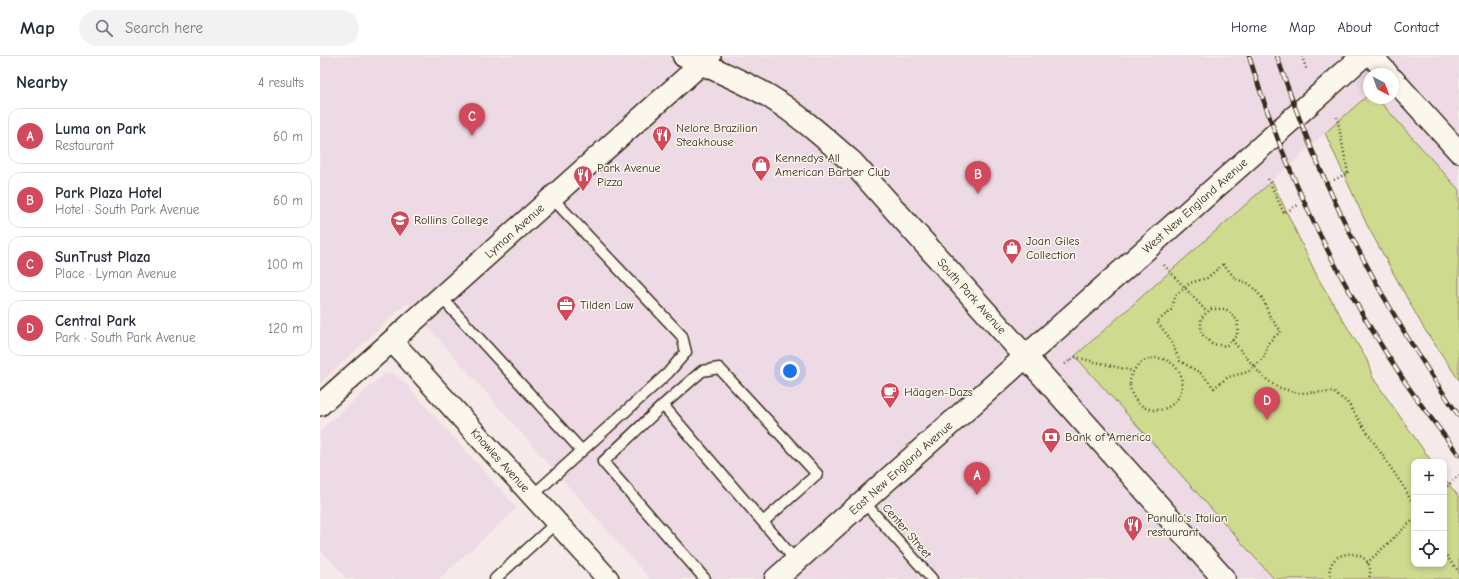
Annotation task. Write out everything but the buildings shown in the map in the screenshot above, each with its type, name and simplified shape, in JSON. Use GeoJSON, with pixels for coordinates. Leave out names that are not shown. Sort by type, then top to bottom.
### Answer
{"type":"FeatureCollection","features":[{"type":"Feature","properties":{"kind":"street","name":"West New England Avenue"},"geometry":{"type":"LineString","coordinates":[[1026,356],[1363,56]]}},
{"type":"Feature","properties":{"kind":"street"},"geometry":{"type":"LineString","coordinates":[[1372,56],[1383,68]]}},
{"type":"Feature","properties":{"kind":"street","name":"South Park Avenue"},"geometry":{"type":"LineString","coordinates":[[698,58],[768,96],[831,144],[852,163],[1045,376],[1224,579]]}},
{"type":"Feature","properties":{"kind":"street","name":"Lyman Avenue"},"geometry":{"type":"LineString","coordinates":[[320,405],[552,198],[698,58]]}},
{"type":"Feature","properties":{"kind":"street"},"geometry":{"type":"LineString","coordinates":[[1399,86],[1459,152]]}},
{"type":"Feature","properties":{"kind":"street","name":"Knowles Avenue"},"geometry":{"type":"LineString","coordinates":[[392,341],[532,496],[558,522],[608,579]]}},
{"type":"Feature","properties":{"kind":"street","name":"East New England Avenue"},"geometry":{"type":"LineString","coordinates":[[776,579],[1026,356]]}},
{"type":"Feature","properties":{"kind":"lane"},"geometry":{"type":"LineString","coordinates":[[532,496],[668,373],[686,352],[682,336],[552,198]]}},
{"type":"Feature","properties":{"kind":"lane"},"geometry":{"type":"LineString","coordinates":[[441,297],[582,451]]}},
{"type":"Feature","properties":{"kind":"lane"},"geometry":{"type":"LineString","coordinates":[[705,579],[603,462],[663,405],[702,371],[719,368],[817,474],[763,522]]}},
{"type":"Feature","properties":{"kind":"lane"},"geometry":{"type":"LineString","coordinates":[[663,405],[796,561]]}},
{"type":"Feature","properties":{"kind":"lane","name":"Center Street"},"geometry":{"type":"LineString","coordinates":[[863,501],[932,579]]}},
{"type":"Feature","properties":{"kind":"lane"},"geometry":{"type":"LineString","coordinates":[[495,579],[558,522]]}},
{"type":"Feature","properties":{"kind":"path"},"geometry":{"type":"LineString","coordinates":[[1302,56],[1307,71]]}},
{"type":"Feature","properties":{"kind":"path"},"geometry":{"type":"LineString","coordinates":[[1334,180],[1348,173],[1337,117]]}},
{"type":"Feature","properties":{"kind":"path"},"geometry":{"type":"LineString","coordinates":[[1268,179],[1284,212],[1298,205]]}},
{"type":"Feature","properties":{"kind":"path"},"geometry":{"type":"LineString","coordinates":[[1160,260],[1207,312]]}},
{"type":"Feature","properties":{"kind":"path"},"geometry":{"type":"LineString","coordinates":[[1223,264],[1236,279],[1250,284],[1263,299],[1270,317],[1282,331],[1268,343],[1265,356],[1248,372],[1228,376],[1214,388],[1202,374],[1180,361],[1169,337],[1157,322],[1171,310],[1176,295],[1184,288],[1190,283],[1207,278],[1223,264]]}},
{"type":"Feature","properties":{"kind":"path"},"geometry":{"type":"LineString","coordinates":[[1211,309],[1226,309],[1238,321],[1238,336],[1232,340],[1226,346],[1212,344],[1201,333],[1201,318],[1211,309]]}},
{"type":"Feature","properties":{"kind":"path"},"geometry":{"type":"LineString","coordinates":[[1232,340],[1262,376],[1277,387],[1297,393],[1333,392],[1348,402],[1411,500]]}},
{"type":"Feature","properties":{"kind":"path"},"geometry":{"type":"LineString","coordinates":[[1045,376],[1075,357],[1133,371]]}},
{"type":"Feature","properties":{"kind":"path"},"geometry":{"type":"LineString","coordinates":[[1155,358],[1163,359],[1174,366],[1181,377],[1180,394],[1176,401],[1161,410],[1144,408],[1132,396],[1130,388],[1133,371],[1139,364],[1155,358]]}},
{"type":"Feature","properties":{"kind":"path"},"geometry":{"type":"LineString","coordinates":[[1174,366],[1180,361]]}},
{"type":"Feature","properties":{"kind":"path"},"geometry":{"type":"LineString","coordinates":[[1447,486],[1459,475]]}},
{"type":"Feature","properties":{"kind":"path"},"geometry":{"type":"LineString","coordinates":[[1367,564],[1411,521]]}},
{"type":"Feature","properties":{"kind":"path"},"geometry":{"type":"LineString","coordinates":[[1330,579],[1329,574],[1334,561],[1344,554],[1358,555],[1367,564],[1370,570],[1369,579]]}},
{"type":"Feature","properties":{"kind":"path"},"geometry":{"type":"LineString","coordinates":[[1447,557],[1459,572]]}},
{"type":"Feature","properties":{"kind":"shaded area"},"geometry":{"type":"Polygon","coordinates":[[[320,56],[1459,56],[1459,190],[1382,104],[1399,104],[1399,68],[1363,68],[1363,99],[1076,356],[1274,579],[650,579],[407,303],[320,383],[320,56]]]}},
{"type":"Feature","properties":{"kind":"shaded area"},"geometry":{"type":"Polygon","coordinates":[[[384,374],[394,374],[404,382],[517,508],[439,579],[347,579],[320,549],[320,431],[384,374]]]}},
{"type":"Feature","properties":{"kind":"green space"},"geometry":{"type":"Polygon","coordinates":[[[1363,99],[1363,104],[1382,104],[1459,190],[1459,380],[1423,327],[1367,225],[1325,133],[1363,99]]]}},
{"type":"Feature","properties":{"kind":"green space"},"geometry":{"type":"Polygon","coordinates":[[[1272,181],[1318,278],[1367,360],[1373,378],[1430,459],[1411,459],[1411,567],[1447,567],[1447,482],[1459,497],[1459,579],[1274,579],[1075,356],[1272,181]]]}},
{"type":"Feature","properties":{"kind":"railway"},"geometry":{"type":"LineString","coordinates":[[1249,56],[1263,99],[1296,183],[1335,265],[1380,344],[1405,382],[1459,455]]}},
{"type":"Feature","properties":{"kind":"railway"},"geometry":{"type":"LineString","coordinates":[[1277,56],[1312,150],[1355,243],[1404,332],[1459,416]]}},
{"type":"Feature","properties":{"kind":"place","name":"SunTrust Plaza"},"geometry":{"type":"Point","coordinates":[472,136]}},
{"type":"Feature","properties":{"kind":"place","name":"Nelore Brazilian Steakhouse"},"geometry":{"type":"Point","coordinates":[662,152]}},
{"type":"Feature","properties":{"kind":"place","name":"Kennedys All American Barber Club"},"geometry":{"type":"Point","coordinates":[761,182]}},
{"type":"Feature","properties":{"kind":"place","name":"Park Avenue Pizza"},"geometry":{"type":"Point","coordinates":[583,192]}},
{"type":"Feature","properties":{"kind":"place","name":"Park Plaza Hotel"},"geometry":{"type":"Point","coordinates":[978,194]}},
{"type":"Feature","properties":{"kind":"place","name":"Rollins College"},"geometry":{"type":"Point","coordinates":[400,237]}},
{"type":"Feature","properties":{"kind":"place","name":"Joan Giles Collection"},"geometry":{"type":"Point","coordinates":[1012,265]}},
{"type":"Feature","properties":{"kind":"place","name":"Tilden Law"},"geometry":{"type":"Point","coordinates":[566,322]}},
{"type":"Feature","properties":{"kind":"place","name":"Häagen-Dazs"},"geometry":{"type":"Point","coordinates":[890,409]}},
{"type":"Feature","properties":{"kind":"place","name":"Central Park"},"geometry":{"type":"Point","coordinates":[1267,420]}},
{"type":"Feature","properties":{"kind":"place","name":"Bank of America"},"geometry":{"type":"Point","coordinates":[1051,454]}},
{"type":"Feature","properties":{"kind":"place","name":"Luma on Park"},"geometry":{"type":"Point","coordinates":[977,495]}},
{"type":"Feature","properties":{"kind":"place","name":"Panullo's Italian restaurant"},"geometry":{"type":"Point","coordinates":[1133,542]}}]}
